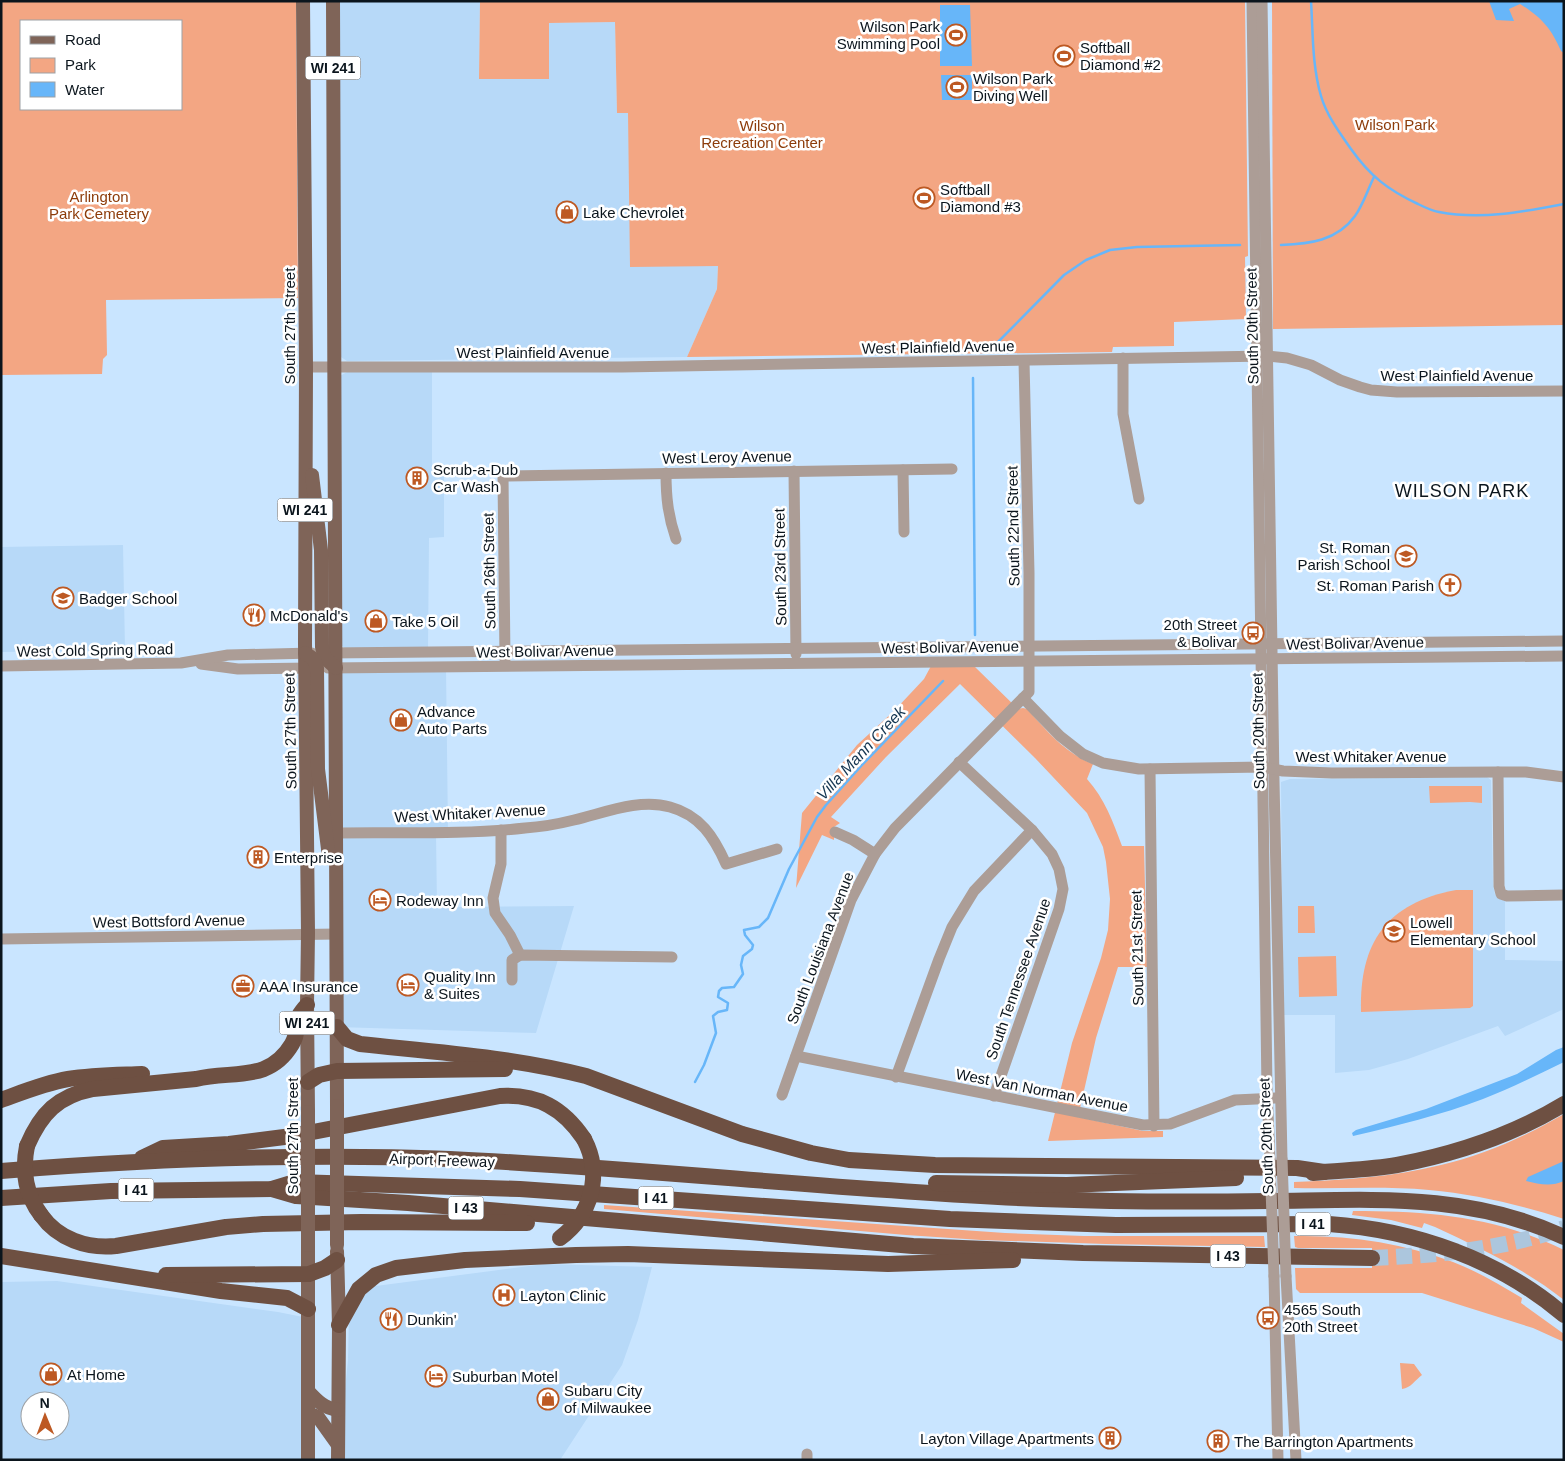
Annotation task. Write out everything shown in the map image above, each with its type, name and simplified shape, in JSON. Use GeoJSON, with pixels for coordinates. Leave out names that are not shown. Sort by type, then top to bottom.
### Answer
{"type":"FeatureCollection","features":[{"type":"Feature","properties":{"kind":"highway"},"geometry":{"type":"LineString","coordinates":[[1,1100],[33,1088],[81,1077],[196,1073],[209,1075],[258,1072],[274,1064],[288,1050],[296,1037],[298,1018],[307,1005]]}},
{"type":"Feature","properties":{"kind":"highway"},"geometry":{"type":"LineString","coordinates":[[337,1027],[347,1039],[360,1044],[479,1056],[563,1070],[620,1088],[742,1134],[811,1153],[849,1160],[935,1165],[1297,1168],[1324,1172]]}},
{"type":"Feature","properties":{"kind":"highway"},"geometry":{"type":"LineString","coordinates":[[308,1082],[320,1075],[336,1071],[530,1068],[563,1070]]}},
{"type":"Feature","properties":{"kind":"highway"},"geometry":{"type":"LineString","coordinates":[[209,1075],[196,1079],[93,1089],[80,1092],[55,1104],[34,1129],[27,1146],[24,1161],[25,1179],[31,1198],[41,1215],[54,1229],[71,1240],[101,1247],[226,1227],[263,1224],[361,1222],[527,1223],[631,1229],[661,1225]]}},
{"type":"Feature","properties":{"kind":"highway"},"geometry":{"type":"LineString","coordinates":[[136,1161],[163,1148],[282,1138],[473,1101],[514,1095],[536,1099],[556,1109],[569,1120],[584,1140],[593,1166],[591,1192],[579,1219],[569,1231],[550,1244],[536,1250],[491,1258],[396,1268],[376,1275],[359,1289],[339,1325]]}},
{"type":"Feature","properties":{"kind":"highway"},"geometry":{"type":"LineString","coordinates":[[881,1188],[926,1183],[1124,1184],[1360,1170],[1396,1165],[1465,1149],[1513,1130],[1564,1104]]}},
{"type":"Feature","properties":{"kind":"highway","name":"Airport Freeway"},"geometry":{"type":"LineString","coordinates":[[1,1171],[136,1161],[326,1156],[447,1159],[578,1166],[881,1188]]}},
{"type":"Feature","properties":{"kind":"highway","name":"I 41"},"geometry":{"type":"LineString","coordinates":[[1,1198],[111,1191],[272,1189],[295,1182],[463,1186],[576,1192],[950,1220],[1116,1225],[1329,1224],[1352,1226],[1412,1237],[1476,1259],[1514,1279],[1546,1300],[1564,1316]]}},
{"type":"Feature","properties":{"kind":"highway","name":"I 41"},"geometry":{"type":"LineString","coordinates":[[881,1188],[923,1193],[1103,1201],[1421,1201],[1453,1204],[1492,1212],[1526,1222],[1564,1237]]}},
{"type":"Feature","properties":{"kind":"highway","name":"I 43"},"geometry":{"type":"LineString","coordinates":[[272,1189],[296,1196],[408,1203],[913,1246],[1083,1253],[1372,1258]]}},
{"type":"Feature","properties":{"kind":"highway"},"geometry":{"type":"LineString","coordinates":[[116,1274],[309,1274],[325,1268],[337,1253]]}},
{"type":"Feature","properties":{"kind":"highway"},"geometry":{"type":"LineString","coordinates":[[491,1258],[628,1254],[896,1264],[1019,1259],[1075,1260],[1083,1253]]}},
{"type":"Feature","properties":{"kind":"highway"},"geometry":{"type":"LineString","coordinates":[[1,1256],[221,1291],[287,1298],[308,1309]]}},
{"type":"Feature","properties":{"kind":"main road","name":"South 27th Street"},"geometry":{"type":"LineString","coordinates":[[303,1],[306,367],[305,653]]}},
{"type":"Feature","properties":{"kind":"main road","name":"WI 241"},"geometry":{"type":"LineString","coordinates":[[329,653],[334,367],[333,1]]}},
{"type":"Feature","properties":{"kind":"main road"},"geometry":{"type":"LineString","coordinates":[[305,422],[321,550],[329,653],[328,662],[336,668]]}},
{"type":"Feature","properties":{"kind":"main road"},"geometry":{"type":"LineString","coordinates":[[305,653],[314,660],[311,668],[318,769],[336,907]]}},
{"type":"Feature","properties":{"kind":"main road","name":"South 27th Street"},"geometry":{"type":"LineString","coordinates":[[309,1458],[307,1005],[311,668]]}},
{"type":"Feature","properties":{"kind":"main road","name":"WI 241"},"geometry":{"type":"LineString","coordinates":[[336,668],[338,1460]]}},
{"type":"Feature","properties":{"kind":"main road"},"geometry":{"type":"LineString","coordinates":[[308,1390],[320,1404],[338,1410]]}},
{"type":"Feature","properties":{"kind":"main road"},"geometry":{"type":"LineString","coordinates":[[308,1413],[318,1417],[338,1445]]}},
{"type":"Feature","properties":{"kind":"street","name":"South 20th Street"},"geometry":{"type":"LineString","coordinates":[[1252,1],[1262,356]]}},
{"type":"Feature","properties":{"kind":"street","name":"South 20th Street"},"geometry":{"type":"LineString","coordinates":[[1262,1],[1262,356],[1268,768],[1267,1098],[1276,1159]]}},
{"type":"Feature","properties":{"kind":"street","name":"West Plainfield Avenue"},"geometry":{"type":"LineString","coordinates":[[306,367],[622,367],[1262,356],[1287,358],[1311,365],[1340,380],[1371,390],[1397,392],[1564,391]]}},
{"type":"Feature","properties":{"kind":"street"},"geometry":{"type":"LineString","coordinates":[[1123,358],[1123,414],[1139,499]]}},
{"type":"Feature","properties":{"kind":"street","name":"South 22nd Street"},"geometry":{"type":"LineString","coordinates":[[1024,361],[1029,573],[1029,660],[1026,695]]}},
{"type":"Feature","properties":{"kind":"street","name":"West Leroy Avenue"},"geometry":{"type":"LineString","coordinates":[[502,476],[952,469]]}},
{"type":"Feature","properties":{"kind":"street"},"geometry":{"type":"LineString","coordinates":[[903,470],[904,532]]}},
{"type":"Feature","properties":{"kind":"street","name":"South 23rd Street"},"geometry":{"type":"LineString","coordinates":[[794,471],[796,664]]}},
{"type":"Feature","properties":{"kind":"street"},"geometry":{"type":"LineString","coordinates":[[666,473],[666,503],[669,521],[676,539]]}},
{"type":"Feature","properties":{"kind":"street","name":"South 26th Street"},"geometry":{"type":"LineString","coordinates":[[502,476],[505,666]]}},
{"type":"Feature","properties":{"kind":"street","name":"West Bolivar Avenue"},"geometry":{"type":"LineString","coordinates":[[329,653],[1564,641]]}},
{"type":"Feature","properties":{"kind":"street"},"geometry":{"type":"LineString","coordinates":[[648,650],[648,665]]}},
{"type":"Feature","properties":{"kind":"street","name":"West Cold Spring Road"},"geometry":{"type":"LineString","coordinates":[[1,666],[189,662],[228,655],[329,653]]}},
{"type":"Feature","properties":{"kind":"street"},"geometry":{"type":"LineString","coordinates":[[398,653],[398,668]]}},
{"type":"Feature","properties":{"kind":"street","name":"West Bolivar Avenue"},"geometry":{"type":"LineString","coordinates":[[336,668],[1564,656]]}},
{"type":"Feature","properties":{"kind":"street","name":"West Cold Spring Road"},"geometry":{"type":"LineString","coordinates":[[189,662],[238,669],[336,668]]}},
{"type":"Feature","properties":{"kind":"street","name":"West Whitaker Avenue"},"geometry":{"type":"LineString","coordinates":[[1026,695],[1060,736],[1083,754],[1114,766],[1150,769],[1268,768],[1332,773],[1526,772],[1564,777]]}},
{"type":"Feature","properties":{"kind":"street","name":"South Louisiana Avenue"},"geometry":{"type":"LineString","coordinates":[[782,1095],[851,900],[874,854],[895,828],[1026,695]]}},
{"type":"Feature","properties":{"kind":"street","name":"South Tennessee Avenue"},"geometry":{"type":"LineString","coordinates":[[959,762],[1032,830],[1052,854],[1059,869],[1063,889],[1059,909],[994,1096]]}},
{"type":"Feature","properties":{"kind":"street","name":"South 20th Street"},"geometry":{"type":"LineString","coordinates":[[1268,768],[1279,1098],[1276,1159],[1280,1276],[1289,1337],[1296,1460]]}},
{"type":"Feature","properties":{"kind":"street","name":"South 21st Street"},"geometry":{"type":"LineString","coordinates":[[1150,769],[1154,1126]]}},
{"type":"Feature","properties":{"kind":"street"},"geometry":{"type":"LineString","coordinates":[[1498,772],[1499,886],[1501,894],[1507,896],[1564,895]]}},
{"type":"Feature","properties":{"kind":"street","name":"West Whitaker Avenue"},"geometry":{"type":"LineString","coordinates":[[335,833],[448,832],[544,826],[641,804],[666,806],[685,813],[702,824],[714,840],[726,864],[777,849]]}},
{"type":"Feature","properties":{"kind":"street"},"geometry":{"type":"LineString","coordinates":[[501,830],[501,864],[493,898],[495,913],[510,935],[520,955]]}},
{"type":"Feature","properties":{"kind":"street"},"geometry":{"type":"LineString","coordinates":[[896,1077],[952,927],[974,891],[1032,830]]}},
{"type":"Feature","properties":{"kind":"street"},"geometry":{"type":"LineString","coordinates":[[835,832],[853,840],[874,854]]}},
{"type":"Feature","properties":{"kind":"street","name":"West Bottsford Avenue"},"geometry":{"type":"LineString","coordinates":[[1,940],[308,933],[337,934]]}},
{"type":"Feature","properties":{"kind":"street"},"geometry":{"type":"LineString","coordinates":[[512,980],[512,960],[520,955],[672,956]]}},
{"type":"Feature","properties":{"kind":"street","name":"West Van Norman Avenue"},"geometry":{"type":"LineString","coordinates":[[796,1056],[1130,1123],[1154,1126],[1178,1122],[1235,1100],[1279,1098]]}},
{"type":"Feature","properties":{"kind":"street","name":"South 20th Street"},"geometry":{"type":"LineString","coordinates":[[1278,1460],[1275,1338],[1280,1276]]}},
{"type":"Feature","properties":{"kind":"street"},"geometry":{"type":"LineString","coordinates":[[1275,1338],[1289,1337]]}},
{"type":"Feature","properties":{"kind":"shaded area"},"geometry":{"type":"Polygon","coordinates":[[[338,1],[480,1],[479,79],[548,79],[549,23],[615,22],[617,113],[628,113],[718,266],[717,289],[687,357],[347,361],[341,357],[338,1]]]}},
{"type":"Feature","properties":{"kind":"shaded area"},"geometry":{"type":"Polygon","coordinates":[[[432,371],[432,465],[444,466],[444,537],[429,538],[428,648],[345,648],[342,646],[340,376],[347,372],[432,371]]]}},
{"type":"Feature","properties":{"kind":"shaded area","name":"Badger School"},"geometry":{"type":"Polygon","coordinates":[[[123,545],[125,650],[1,652],[1,547],[123,545]]]}},
{"type":"Feature","properties":{"kind":"shaded area"},"geometry":{"type":"Polygon","coordinates":[[[446,667],[448,832],[436,833],[437,907],[574,906],[536,1033],[337,1027],[336,668],[446,667]]]}},
{"type":"Feature","properties":{"kind":"shaded area","name":"Lowell Elementary School"},"geometry":{"type":"Polygon","coordinates":[[[1487,777],[1491,780],[1493,884],[1495,895],[1505,901],[1505,960],[1564,961],[1564,1009],[1505,1036],[1498,1026],[1408,1059],[1369,1070],[1335,1073],[1335,1015],[1283,1015],[1281,782],[1290,779],[1487,777]]]}},
{"type":"Feature","properties":{"kind":"shaded area"},"geometry":{"type":"Polygon","coordinates":[[[545,1264],[652,1267],[638,1320],[622,1365],[560,1460],[344,1460],[349,1313],[368,1287],[545,1264]]]}},
{"type":"Feature","properties":{"kind":"shaded area"},"geometry":{"type":"Polygon","coordinates":[[[57,1281],[278,1312],[308,1318],[308,1460],[1,1460],[1,1282],[57,1281]]]}},
{"type":"Feature","properties":{"kind":"green space","name":"Arlington Park Cemetery"},"geometry":{"type":"Polygon","coordinates":[[[1,1],[296,1],[298,298],[106,300],[107,355],[103,359],[102,374],[1,375],[1,1]]]}},
{"type":"Feature","properties":{"kind":"green space","name":"Wilson Recreation Center"},"geometry":{"type":"Polygon","coordinates":[[[480,1],[1245,1],[1248,256],[1245,257],[1246,319],[1174,322],[1174,346],[1113,347],[1112,352],[687,357],[717,289],[718,266],[630,267],[628,113],[617,113],[615,22],[549,23],[549,79],[479,79],[480,1]]]}},
{"type":"Feature","properties":{"kind":"green space","name":"Wilson Park"},"geometry":{"type":"Polygon","coordinates":[[[1272,1],[1564,1],[1564,325],[1273,329],[1272,1]]]}},
{"type":"Feature","properties":{"kind":"green space"},"geometry":{"type":"Polygon","coordinates":[[[931,666],[975,667],[1018,709],[1027,709],[1065,748],[1093,764],[1087,779],[1104,803],[1122,846],[1144,846],[1147,967],[1118,967],[1096,1038],[1078,1117],[1143,1131],[1163,1131],[1163,1137],[1048,1141],[1072,1043],[1101,958],[1108,930],[1110,899],[1106,862],[1103,847],[1087,813],[1035,758],[960,684],[886,757],[831,817],[840,823],[834,827],[834,840],[822,835],[796,888],[802,813],[857,745],[894,711],[924,679],[931,666]]]}},
{"type":"Feature","properties":{"kind":"green space"},"geometry":{"type":"Polygon","coordinates":[[[1429,786],[1482,786],[1482,803],[1430,803],[1429,786]]]}},
{"type":"Feature","properties":{"kind":"green space"},"geometry":{"type":"Polygon","coordinates":[[[1456,890],[1473,890],[1473,1006],[1470,1008],[1361,1012],[1365,965],[1372,946],[1382,930],[1395,916],[1412,905],[1432,896],[1456,890]]]}},
{"type":"Feature","properties":{"kind":"green space"},"geometry":{"type":"Polygon","coordinates":[[[1298,906],[1314,906],[1315,933],[1298,933],[1298,906]]]}},
{"type":"Feature","properties":{"kind":"green space"},"geometry":{"type":"Polygon","coordinates":[[[1336,956],[1337,996],[1299,997],[1298,957],[1336,956]]]}},
{"type":"Feature","properties":{"kind":"green space"},"geometry":{"type":"Polygon","coordinates":[[[1564,1114],[1564,1219],[1497,1201],[1429,1190],[1294,1188],[1294,1182],[1386,1175],[1457,1161],[1504,1144],[1564,1114]]]}},
{"type":"Feature","properties":{"kind":"green space"},"geometry":{"type":"Polygon","coordinates":[[[604,1205],[1005,1233],[1084,1236],[1264,1236],[1265,1247],[981,1240],[604,1209],[604,1205]]]}},
{"type":"Feature","properties":{"kind":"green space"},"geometry":{"type":"Polygon","coordinates":[[[1353,1211],[1408,1212],[1461,1218],[1513,1230],[1538,1239],[1564,1250],[1564,1300],[1534,1278],[1485,1251],[1435,1227],[1424,1223],[1422,1228],[1391,1220],[1352,1215],[1353,1211]]]}},
{"type":"Feature","properties":{"kind":"green space"},"geometry":{"type":"Polygon","coordinates":[[[1294,1236],[1335,1237],[1395,1245],[1453,1262],[1480,1274],[1522,1298],[1521,1303],[1564,1334],[1564,1342],[1533,1328],[1422,1293],[1300,1293],[1296,1289],[1295,1268],[1372,1268],[1372,1248],[1298,1248],[1295,1247],[1294,1236]]]}},
{"type":"Feature","properties":{"kind":"green space"},"geometry":{"type":"Polygon","coordinates":[[[1400,1363],[1414,1364],[1422,1375],[1402,1389],[1400,1363]]]}},
{"type":"Feature","properties":{"kind":"water"},"geometry":{"type":"Polygon","coordinates":[[[1489,1],[1564,1],[1564,53],[1545,24],[1528,9],[1520,4],[1509,9],[1514,21],[1496,20],[1489,1]]]}},
{"type":"Feature","properties":{"kind":"water","name":"Wilson Park Swimming Pool"},"geometry":{"type":"Polygon","coordinates":[[[940,5],[970,5],[972,66],[940,66],[940,5]]]}},
{"type":"Feature","properties":{"kind":"water","name":"Wilson Park Diving Well"},"geometry":{"type":"Polygon","coordinates":[[[941,75],[972,75],[972,100],[942,100],[941,75]]]}},
{"type":"Feature","properties":{"kind":"water"},"geometry":{"type":"Polygon","coordinates":[[[1564,1047],[1564,1062],[1493,1095],[1435,1115],[1353,1136],[1352,1133],[1356,1130],[1426,1109],[1517,1074],[1564,1047]]]}},
{"type":"Feature","properties":{"kind":"water"},"geometry":{"type":"Polygon","coordinates":[[[1564,1161],[1564,1181],[1540,1184],[1526,1181],[1528,1177],[1564,1161]]]}},
{"type":"Feature","properties":{"kind":"waterway"},"geometry":{"type":"LineString","coordinates":[[1311,1],[1314,61],[1321,96],[1334,124],[1351,149],[1365,167],[1380,181],[1407,199],[1425,208],[1454,214],[1502,214],[1564,204]]}},
{"type":"Feature","properties":{"kind":"waterway"},"geometry":{"type":"LineString","coordinates":[[1281,245],[1302,244],[1322,240],[1340,231],[1358,212],[1374,177]]}},
{"type":"Feature","properties":{"kind":"waterway","name":"Villa Mann Creek"},"geometry":{"type":"LineString","coordinates":[[994,346],[1064,275],[1086,260],[1110,250],[1137,247],[1240,245]]}},
{"type":"Feature","properties":{"kind":"waterway","name":"Villa Mann Creek"},"geometry":{"type":"LineString","coordinates":[[973,378],[975,635]]}},
{"type":"Feature","properties":{"kind":"waterway","name":"Villa Mann Creek"},"geometry":{"type":"LineString","coordinates":[[695,1082],[704,1065],[716,1033],[713,1016],[718,1012],[727,1010],[728,1003],[718,997],[719,991],[722,988],[734,987],[743,974],[741,965],[743,956],[752,949],[753,945],[745,935],[744,930],[759,927],[768,918],[789,869],[817,817],[826,805],[943,681]]}},
{"type":"Feature","properties":{"kind":"tunnel"},"geometry":{"type":"LineString","coordinates":[[1372,1258],[1469,1250],[1516,1242],[1564,1228]]}},
{"type":"Feature","properties":{"kind":"place","name":"Wilson Park Swimming Pool"},"geometry":{"type":"Point","coordinates":[956,35]}},
{"type":"Feature","properties":{"kind":"place","name":"Softball Diamond #2"},"geometry":{"type":"Point","coordinates":[1064,56]}},
{"type":"Feature","properties":{"kind":"place","name":"Wilson Park Diving Well"},"geometry":{"type":"Point","coordinates":[957,87]}},
{"type":"Feature","properties":{"kind":"place","name":"Softball Diamond #3"},"geometry":{"type":"Point","coordinates":[924,198]}},
{"type":"Feature","properties":{"kind":"place","name":"Lake Chevrolet"},"geometry":{"type":"Point","coordinates":[567,212]}},
{"type":"Feature","properties":{"kind":"place","name":"Scrub-a-Dub Car Wash"},"geometry":{"type":"Point","coordinates":[417,478]}},
{"type":"Feature","properties":{"kind":"place","name":"St. Roman Parish School"},"geometry":{"type":"Point","coordinates":[1406,556]}},
{"type":"Feature","properties":{"kind":"place","name":"St. Roman Parish"},"geometry":{"type":"Point","coordinates":[1450,585]}},
{"type":"Feature","properties":{"kind":"place","name":"Badger School"},"geometry":{"type":"Point","coordinates":[63,598]}},
{"type":"Feature","properties":{"kind":"place","name":"McDonald's"},"geometry":{"type":"Point","coordinates":[254,615]}},
{"type":"Feature","properties":{"kind":"place","name":"Take 5 Oil"},"geometry":{"type":"Point","coordinates":[376,621]}},
{"type":"Feature","properties":{"kind":"place","name":"20th Street & Bolivar"},"geometry":{"type":"Point","coordinates":[1253,633]}},
{"type":"Feature","properties":{"kind":"place","name":"Advance Auto Parts"},"geometry":{"type":"Point","coordinates":[401,720]}},
{"type":"Feature","properties":{"kind":"place","name":"Enterprise"},"geometry":{"type":"Point","coordinates":[258,857]}},
{"type":"Feature","properties":{"kind":"place","name":"Rodeway Inn"},"geometry":{"type":"Point","coordinates":[380,900]}},
{"type":"Feature","properties":{"kind":"place","name":"Lowell Elementary School"},"geometry":{"type":"Point","coordinates":[1394,931]}},
{"type":"Feature","properties":{"kind":"place","name":"Quality Inn & Suites"},"geometry":{"type":"Point","coordinates":[408,985]}},
{"type":"Feature","properties":{"kind":"place","name":"AAA Insurance"},"geometry":{"type":"Point","coordinates":[243,986]}},
{"type":"Feature","properties":{"kind":"place","name":"Layton Clinic"},"geometry":{"type":"Point","coordinates":[504,1295]}},
{"type":"Feature","properties":{"kind":"place","name":"4565 South 20th Street"},"geometry":{"type":"Point","coordinates":[1268,1318]}},
{"type":"Feature","properties":{"kind":"place","name":"Dunkin'"},"geometry":{"type":"Point","coordinates":[391,1319]}},
{"type":"Feature","properties":{"kind":"place","name":"At Home"},"geometry":{"type":"Point","coordinates":[51,1374]}},
{"type":"Feature","properties":{"kind":"place","name":"Suburban Motel"},"geometry":{"type":"Point","coordinates":[436,1376]}},
{"type":"Feature","properties":{"kind":"place","name":"Subaru City of Milwaukee"},"geometry":{"type":"Point","coordinates":[548,1399]}},
{"type":"Feature","properties":{"kind":"place","name":"Layton Village Apartments"},"geometry":{"type":"Point","coordinates":[1110,1438]}},
{"type":"Feature","properties":{"kind":"place","name":"The Barrington Apartments"},"geometry":{"type":"Point","coordinates":[1218,1441]}},
{"type":"Feature","properties":{"kind":"district","name":"WILSON PARK"},"geometry":{"type":"Point","coordinates":[1462,491]}}]}
